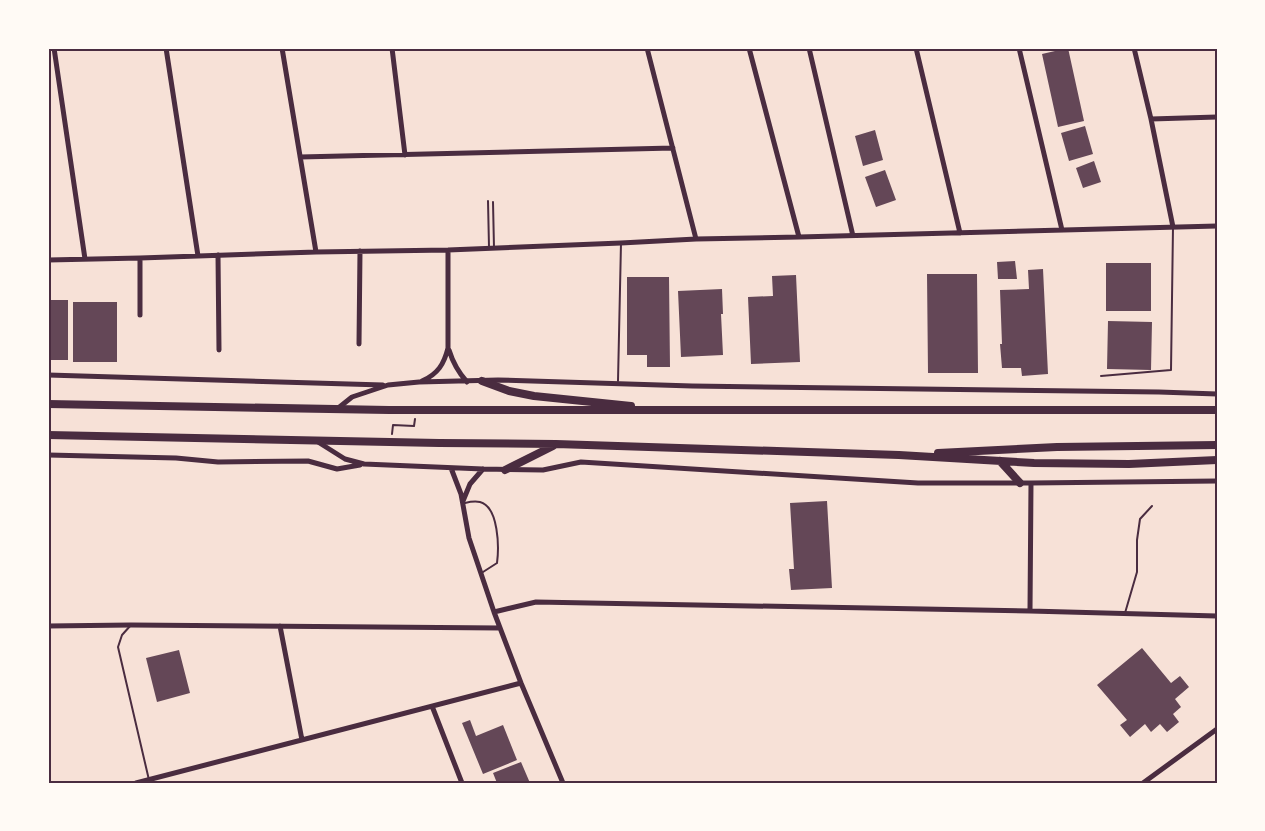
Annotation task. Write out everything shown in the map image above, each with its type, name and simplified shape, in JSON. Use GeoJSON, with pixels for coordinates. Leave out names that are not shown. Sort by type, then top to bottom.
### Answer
{"type":"FeatureCollection","features":[{"type":"Feature","properties":{"kind":"highway"},"geometry":{"type":"LineString","coordinates":[[482,381],[509,391],[534,396],[673,411]]}},
{"type":"Feature","properties":{"kind":"highway"},"geometry":{"type":"LineString","coordinates":[[48,404],[415,410],[1217,410]]}},
{"type":"Feature","properties":{"kind":"highway"},"geometry":{"type":"LineString","coordinates":[[48,435],[556,444],[899,455],[1034,463],[1129,464],[1217,460]]}},
{"type":"Feature","properties":{"kind":"highway"},"geometry":{"type":"LineString","coordinates":[[505,470],[556,444]]}},
{"type":"Feature","properties":{"kind":"highway"},"geometry":{"type":"LineString","coordinates":[[899,455],[1011,448],[1217,445]]}},
{"type":"Feature","properties":{"kind":"highway"},"geometry":{"type":"LineString","coordinates":[[1000,461],[1020,483]]}},
{"type":"Feature","properties":{"kind":"street"},"geometry":{"type":"LineString","coordinates":[[54,48],[85,259]]}},
{"type":"Feature","properties":{"kind":"street"},"geometry":{"type":"LineString","coordinates":[[166,48],[198,256]]}},
{"type":"Feature","properties":{"kind":"street"},"geometry":{"type":"LineString","coordinates":[[282,48],[315,252]]}},
{"type":"Feature","properties":{"kind":"street"},"geometry":{"type":"LineString","coordinates":[[392,48],[405,155]]}},
{"type":"Feature","properties":{"kind":"street"},"geometry":{"type":"LineString","coordinates":[[647,48],[696,239]]}},
{"type":"Feature","properties":{"kind":"street"},"geometry":{"type":"LineString","coordinates":[[749,48],[799,237]]}},
{"type":"Feature","properties":{"kind":"street"},"geometry":{"type":"LineString","coordinates":[[809,48],[853,236]]}},
{"type":"Feature","properties":{"kind":"street"},"geometry":{"type":"LineString","coordinates":[[916,48],[960,233]]}},
{"type":"Feature","properties":{"kind":"street"},"geometry":{"type":"LineString","coordinates":[[1019,48],[1062,230]]}},
{"type":"Feature","properties":{"kind":"street"},"geometry":{"type":"LineString","coordinates":[[1134,48],[1173,227]]}},
{"type":"Feature","properties":{"kind":"street"},"geometry":{"type":"LineString","coordinates":[[1151,119],[1217,117]]}},
{"type":"Feature","properties":{"kind":"street"},"geometry":{"type":"LineString","coordinates":[[300,157],[673,148]]}},
{"type":"Feature","properties":{"kind":"street"},"geometry":{"type":"LineString","coordinates":[[48,260],[448,250],[696,239],[1217,226]]}},
{"type":"Feature","properties":{"kind":"street"},"geometry":{"type":"LineString","coordinates":[[419,382],[439,370],[446,360],[448,250]]}},
{"type":"Feature","properties":{"kind":"street"},"geometry":{"type":"LineString","coordinates":[[359,344],[360,252]]}},
{"type":"Feature","properties":{"kind":"street"},"geometry":{"type":"LineString","coordinates":[[218,255],[219,350]]}},
{"type":"Feature","properties":{"kind":"street"},"geometry":{"type":"LineString","coordinates":[[140,315],[141,258]]}},
{"type":"Feature","properties":{"kind":"street"},"geometry":{"type":"LineString","coordinates":[[448,348],[458,372],[467,382]]}},
{"type":"Feature","properties":{"kind":"street"},"geometry":{"type":"LineString","coordinates":[[48,375],[388,385],[498,380],[692,386],[1217,394]]}},
{"type":"Feature","properties":{"kind":"street"},"geometry":{"type":"LineString","coordinates":[[336,409],[352,397],[388,385]]}},
{"type":"Feature","properties":{"kind":"street"},"geometry":{"type":"LineString","coordinates":[[317,441],[345,459],[364,464],[451,468],[545,470],[581,462],[918,483],[1217,481]]}},
{"type":"Feature","properties":{"kind":"street"},"geometry":{"type":"LineString","coordinates":[[48,455],[176,458],[218,462],[308,461],[336,469],[364,464]]}},
{"type":"Feature","properties":{"kind":"street"},"geometry":{"type":"LineString","coordinates":[[451,468],[458,485],[480,574],[562,783]]}},
{"type":"Feature","properties":{"kind":"street"},"geometry":{"type":"LineString","coordinates":[[462,503],[470,484],[483,469]]}},
{"type":"Feature","properties":{"kind":"street"},"geometry":{"type":"LineString","coordinates":[[1030,611],[1031,483]]}},
{"type":"Feature","properties":{"kind":"street"},"geometry":{"type":"LineString","coordinates":[[494,612],[536,602],[1217,616]]}},
{"type":"Feature","properties":{"kind":"street"},"geometry":{"type":"LineString","coordinates":[[48,626],[500,628]]}},
{"type":"Feature","properties":{"kind":"street"},"geometry":{"type":"LineString","coordinates":[[280,626],[302,740]]}},
{"type":"Feature","properties":{"kind":"street"},"geometry":{"type":"LineString","coordinates":[[136,783],[521,682]]}},
{"type":"Feature","properties":{"kind":"street"},"geometry":{"type":"LineString","coordinates":[[432,706],[462,783]]}},
{"type":"Feature","properties":{"kind":"street"},"geometry":{"type":"LineString","coordinates":[[1143,783],[1217,729]]}},
{"type":"Feature","properties":{"kind":"lane"},"geometry":{"type":"LineString","coordinates":[[488,201],[492,248]]}},
{"type":"Feature","properties":{"kind":"lane"},"geometry":{"type":"LineString","coordinates":[[492,248],[493,202]]}},
{"type":"Feature","properties":{"kind":"lane"},"geometry":{"type":"LineString","coordinates":[[1101,376],[1171,370],[1173,227]]}},
{"type":"Feature","properties":{"kind":"lane"},"geometry":{"type":"LineString","coordinates":[[618,383],[621,243]]}},
{"type":"Feature","properties":{"kind":"lane"},"geometry":{"type":"LineString","coordinates":[[462,503],[480,502],[488,507],[494,519],[498,537],[497,563],[480,574]]}},
{"type":"Feature","properties":{"kind":"lane"},"geometry":{"type":"LineString","coordinates":[[1125,613],[1137,572],[1137,540],[1140,519],[1152,506]]}},
{"type":"Feature","properties":{"kind":"lane"},"geometry":{"type":"LineString","coordinates":[[131,625],[122,635],[118,646],[150,780]]}},
{"type":"Feature","properties":{"kind":"path"},"geometry":{"type":"LineString","coordinates":[[392,442],[393,425],[414,426],[415,410]]}},
{"type":"Feature","properties":{"kind":"building"},"geometry":{"type":"Polygon","coordinates":[[[1068,48],[1084,121],[1058,127],[1042,54],[1068,48]]]}},
{"type":"Feature","properties":{"kind":"building"},"geometry":{"type":"Polygon","coordinates":[[[1085,126],[1093,154],[1069,161],[1061,133],[1085,126]]]}},
{"type":"Feature","properties":{"kind":"building"},"geometry":{"type":"Polygon","coordinates":[[[875,130],[883,160],[863,166],[855,136],[875,130]]]}},
{"type":"Feature","properties":{"kind":"building"},"geometry":{"type":"Polygon","coordinates":[[[1094,161],[1101,182],[1083,188],[1076,168],[1094,161]]]}},
{"type":"Feature","properties":{"kind":"building"},"geometry":{"type":"Polygon","coordinates":[[[885,170],[896,200],[876,207],[865,177],[885,170]]]}},
{"type":"Feature","properties":{"kind":"building"},"geometry":{"type":"Polygon","coordinates":[[[1015,261],[1017,279],[998,279],[997,262],[1015,261]]]}},
{"type":"Feature","properties":{"kind":"building"},"geometry":{"type":"Polygon","coordinates":[[[1106,263],[1151,263],[1151,311],[1106,311],[1106,263]]]}},
{"type":"Feature","properties":{"kind":"building"},"geometry":{"type":"Polygon","coordinates":[[[1043,269],[1048,374],[1022,376],[1021,368],[1002,368],[1000,290],[1029,289],[1028,270],[1043,269]]]}},
{"type":"Feature","properties":{"kind":"building"},"geometry":{"type":"Polygon","coordinates":[[[927,274],[977,274],[978,373],[928,373],[927,274]]]}},
{"type":"Feature","properties":{"kind":"building"},"geometry":{"type":"Polygon","coordinates":[[[796,275],[800,362],[751,364],[748,297],[773,296],[772,276],[796,275]]]}},
{"type":"Feature","properties":{"kind":"building"},"geometry":{"type":"Polygon","coordinates":[[[627,277],[669,277],[670,367],[647,367],[647,355],[627,355],[627,277]]]}},
{"type":"Feature","properties":{"kind":"building"},"geometry":{"type":"Polygon","coordinates":[[[722,289],[723,355],[681,357],[678,291],[722,289]]]}},
{"type":"Feature","properties":{"kind":"building"},"geometry":{"type":"Polygon","coordinates":[[[48,300],[68,300],[68,360],[48,360],[48,300]]]}},
{"type":"Feature","properties":{"kind":"building"},"geometry":{"type":"Polygon","coordinates":[[[73,302],[117,302],[117,362],[73,362],[73,302]]]}},
{"type":"Feature","properties":{"kind":"building"},"geometry":{"type":"Polygon","coordinates":[[[1108,321],[1152,322],[1151,370],[1107,369],[1108,321]]]}},
{"type":"Feature","properties":{"kind":"building"},"geometry":{"type":"Polygon","coordinates":[[[827,501],[832,588],[791,590],[789,569],[794,569],[790,503],[827,501]]]}},
{"type":"Feature","properties":{"kind":"building"},"geometry":{"type":"Polygon","coordinates":[[[1142,648],[1171,683],[1180,676],[1189,687],[1175,699],[1181,707],[1173,714],[1179,722],[1167,732],[1160,724],[1151,732],[1145,724],[1130,737],[1120,725],[1127,720],[1097,685],[1142,648]]]}},
{"type":"Feature","properties":{"kind":"building"},"geometry":{"type":"Polygon","coordinates":[[[179,650],[190,693],[157,702],[146,658],[179,650]]]}},
{"type":"Feature","properties":{"kind":"building"},"geometry":{"type":"Polygon","coordinates":[[[470,720],[476,736],[503,725],[517,760],[483,774],[462,723],[470,720]]]}},
{"type":"Feature","properties":{"kind":"building"},"geometry":{"type":"Polygon","coordinates":[[[521,762],[530,783],[497,783],[493,773],[521,762]]]}}]}
